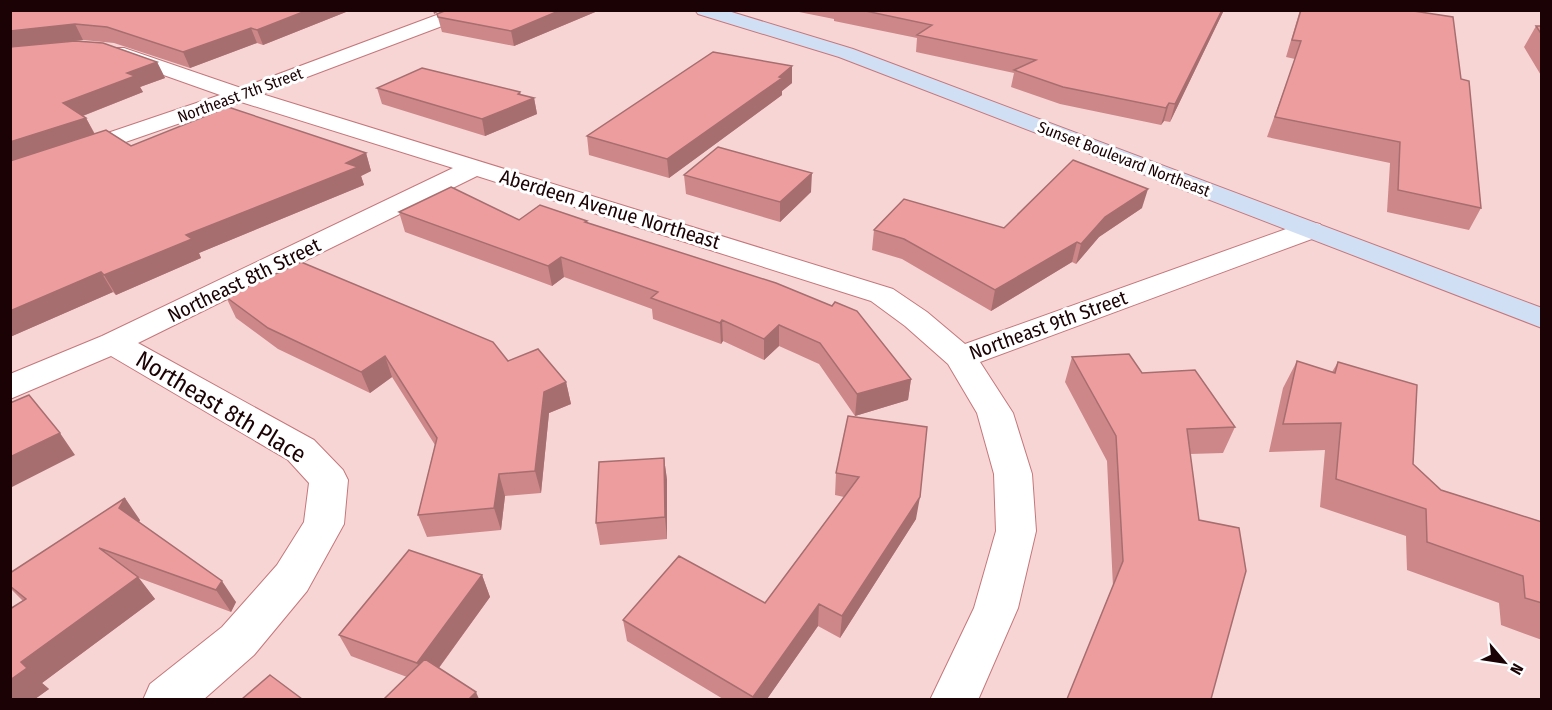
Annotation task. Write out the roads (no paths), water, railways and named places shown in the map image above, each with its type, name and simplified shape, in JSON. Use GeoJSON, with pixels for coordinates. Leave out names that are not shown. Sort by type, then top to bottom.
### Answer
{"type":"FeatureCollection","features":[{"type":"Feature","properties":{"kind":"main road","name":"Sunset Boulevard Northeast"},"geometry":{"type":"LineString","coordinates":[[704,10],[846,53],[1542,319]]}},
{"type":"Feature","properties":{"kind":"street","name":"Northeast 7th Street"},"geometry":{"type":"LineString","coordinates":[[10,175],[241,95],[468,10]]}},
{"type":"Feature","properties":{"kind":"street","name":"Aberdeen Avenue Northeast"},"geometry":{"type":"LineString","coordinates":[[93,49],[114,51],[241,95],[882,295],[916,319],[960,357]]}},
{"type":"Feature","properties":{"kind":"street","name":"Northeast 8th Street"},"geometry":{"type":"LineString","coordinates":[[10,388],[112,343],[475,167]]}},
{"type":"Feature","properties":{"kind":"street","name":"Northeast 9th Street"},"geometry":{"type":"LineString","coordinates":[[954,699],[996,608],[1016,531],[1013,474],[995,413],[960,357],[1310,230]]}},
{"type":"Feature","properties":{"kind":"street","name":"Northeast 8th Place"},"geometry":{"type":"LineString","coordinates":[[112,343],[301,450],[329,480],[324,524],[292,578],[238,641],[167,699]]}}]}
